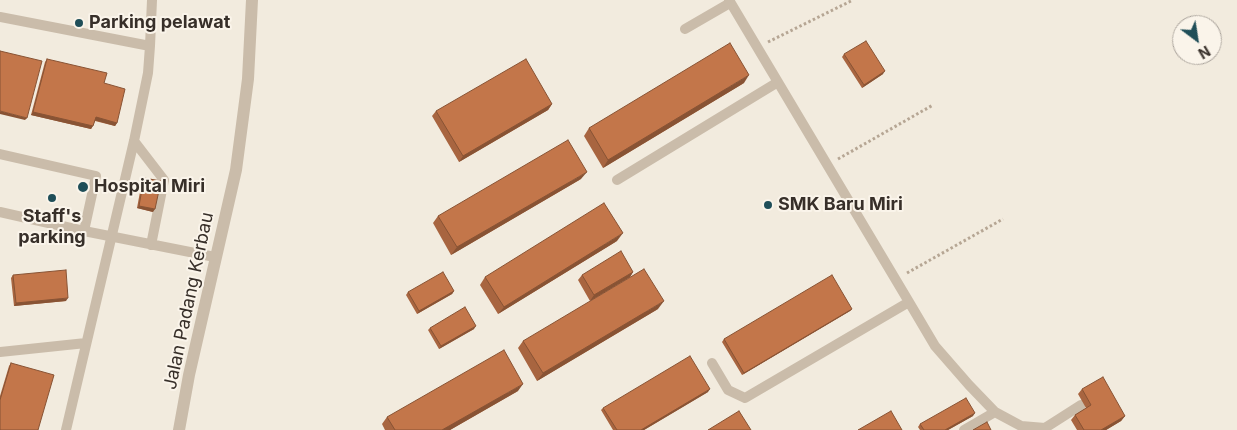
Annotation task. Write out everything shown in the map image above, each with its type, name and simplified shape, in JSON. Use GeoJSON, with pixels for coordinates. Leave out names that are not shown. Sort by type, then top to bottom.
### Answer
{"type":"FeatureCollection","features":[{"type":"Feature","properties":{"kind":"street","name":"Jalan Padang Kerbau"},"geometry":{"type":"LineString","coordinates":[[178,430],[215,257],[236,170],[248,79],[252,0]]}},
{"type":"Feature","properties":{"kind":"lane"},"geometry":{"type":"LineString","coordinates":[[66,430],[134,141],[148,73],[152,0]]}},
{"type":"Feature","properties":{"kind":"lane"},"geometry":{"type":"LineString","coordinates":[[685,30],[730,1],[935,346],[995,412],[1021,426],[1045,428],[1081,405]]}},
{"type":"Feature","properties":{"kind":"lane"},"geometry":{"type":"LineString","coordinates":[[0,17],[150,46]]}},
{"type":"Feature","properties":{"kind":"lane"},"geometry":{"type":"LineString","coordinates":[[616,180],[778,82]]}},
{"type":"Feature","properties":{"kind":"lane"},"geometry":{"type":"LineString","coordinates":[[134,141],[164,180],[151,245]]}},
{"type":"Feature","properties":{"kind":"lane"},"geometry":{"type":"LineString","coordinates":[[0,154],[96,176],[84,231]]}},
{"type":"Feature","properties":{"kind":"lane"},"geometry":{"type":"LineString","coordinates":[[0,212],[215,257]]}},
{"type":"Feature","properties":{"kind":"lane"},"geometry":{"type":"LineString","coordinates":[[712,363],[728,390],[745,398],[909,302]]}},
{"type":"Feature","properties":{"kind":"lane"},"geometry":{"type":"LineString","coordinates":[[0,352],[86,343]]}},
{"type":"Feature","properties":{"kind":"lane"},"geometry":{"type":"LineString","coordinates":[[964,430],[995,412]]}},
{"type":"Feature","properties":{"kind":"path"},"geometry":{"type":"LineString","coordinates":[[757,48],[852,0]]}},
{"type":"Feature","properties":{"kind":"path"},"geometry":{"type":"LineString","coordinates":[[827,165],[933,105]]}},
{"type":"Feature","properties":{"kind":"path"},"geometry":{"type":"LineString","coordinates":[[896,280],[1004,219]]}},
{"type":"Feature","properties":{"kind":"building"},"geometry":{"type":"Polygon","coordinates":[[[866,41],[885,71],[864,85],[844,54],[866,41]]]}},
{"type":"Feature","properties":{"kind":"building"},"geometry":{"type":"Polygon","coordinates":[[[730,43],[749,75],[608,160],[589,128],[730,43]]]}},
{"type":"Feature","properties":{"kind":"building"},"geometry":{"type":"Polygon","coordinates":[[[0,51],[42,61],[27,118],[0,111],[0,51]]]}},
{"type":"Feature","properties":{"kind":"building"},"geometry":{"type":"Polygon","coordinates":[[[47,59],[107,73],[104,83],[125,89],[117,123],[96,117],[93,126],[33,112],[47,59]]]}},
{"type":"Feature","properties":{"kind":"building"},"geometry":{"type":"Polygon","coordinates":[[[526,59],[552,104],[463,156],[436,111],[526,59]]]}},
{"type":"Feature","properties":{"kind":"building"},"geometry":{"type":"Polygon","coordinates":[[[568,140],[587,172],[457,247],[438,216],[568,140]]]}},
{"type":"Feature","properties":{"kind":"building"},"geometry":{"type":"Polygon","coordinates":[[[144,178],[161,181],[155,209],[139,206],[144,178]]]}},
{"type":"Feature","properties":{"kind":"building"},"geometry":{"type":"Polygon","coordinates":[[[604,203],[623,233],[504,307],[485,277],[604,203]]]}},
{"type":"Feature","properties":{"kind":"building"},"geometry":{"type":"Polygon","coordinates":[[[621,251],[633,272],[594,295],[582,275],[621,251]]]}},
{"type":"Feature","properties":{"kind":"building"},"geometry":{"type":"Polygon","coordinates":[[[644,269],[664,301],[543,373],[523,341],[644,269]]]}},
{"type":"Feature","properties":{"kind":"building"},"geometry":{"type":"Polygon","coordinates":[[[66,270],[68,298],[16,303],[13,275],[66,270]]]}},
{"type":"Feature","properties":{"kind":"building"},"geometry":{"type":"Polygon","coordinates":[[[443,272],[454,291],[419,311],[408,292],[443,272]]]}},
{"type":"Feature","properties":{"kind":"building"},"geometry":{"type":"Polygon","coordinates":[[[832,275],[852,309],[744,373],[724,339],[832,275]]]}},
{"type":"Feature","properties":{"kind":"building"},"geometry":{"type":"Polygon","coordinates":[[[465,307],[476,326],[441,346],[430,328],[465,307]]]}},
{"type":"Feature","properties":{"kind":"building"},"geometry":{"type":"Polygon","coordinates":[[[504,350],[523,384],[442,430],[395,430],[387,417],[504,350]]]}},
{"type":"Feature","properties":{"kind":"building"},"geometry":{"type":"Polygon","coordinates":[[[690,356],[710,389],[641,430],[617,430],[603,408],[690,356]]]}},
{"type":"Feature","properties":{"kind":"building"},"geometry":{"type":"Polygon","coordinates":[[[11,363],[54,375],[38,430],[0,430],[0,400],[11,363]]]}},
{"type":"Feature","properties":{"kind":"building"},"geometry":{"type":"Polygon","coordinates":[[[1103,377],[1125,416],[1101,430],[1084,430],[1075,415],[1091,405],[1082,389],[1103,377]]]}},
{"type":"Feature","properties":{"kind":"building"},"geometry":{"type":"Polygon","coordinates":[[[966,398],[975,413],[945,430],[924,430],[920,424],[966,398]]]}},
{"type":"Feature","properties":{"kind":"building"},"geometry":{"type":"Polygon","coordinates":[[[739,411],[751,430],[708,430],[739,411]]]}},
{"type":"Feature","properties":{"kind":"building"},"geometry":{"type":"Polygon","coordinates":[[[891,411],[902,430],[858,430],[891,411]]]}},
{"type":"Feature","properties":{"kind":"building"},"geometry":{"type":"Polygon","coordinates":[[[987,422],[991,430],[973,430],[987,422]]]}},
{"type":"Feature","properties":{"kind":"place","name":"Parking pelawat"},"geometry":{"type":"Point","coordinates":[79,23]}},
{"type":"Feature","properties":{"kind":"place","name":"Hospital Miri"},"geometry":{"type":"Point","coordinates":[83,187]}},
{"type":"Feature","properties":{"kind":"place","name":"Staff's parking"},"geometry":{"type":"Point","coordinates":[52,198]}},
{"type":"Feature","properties":{"kind":"place","name":"SMK Baru Miri"},"geometry":{"type":"Point","coordinates":[768,205]}}]}
